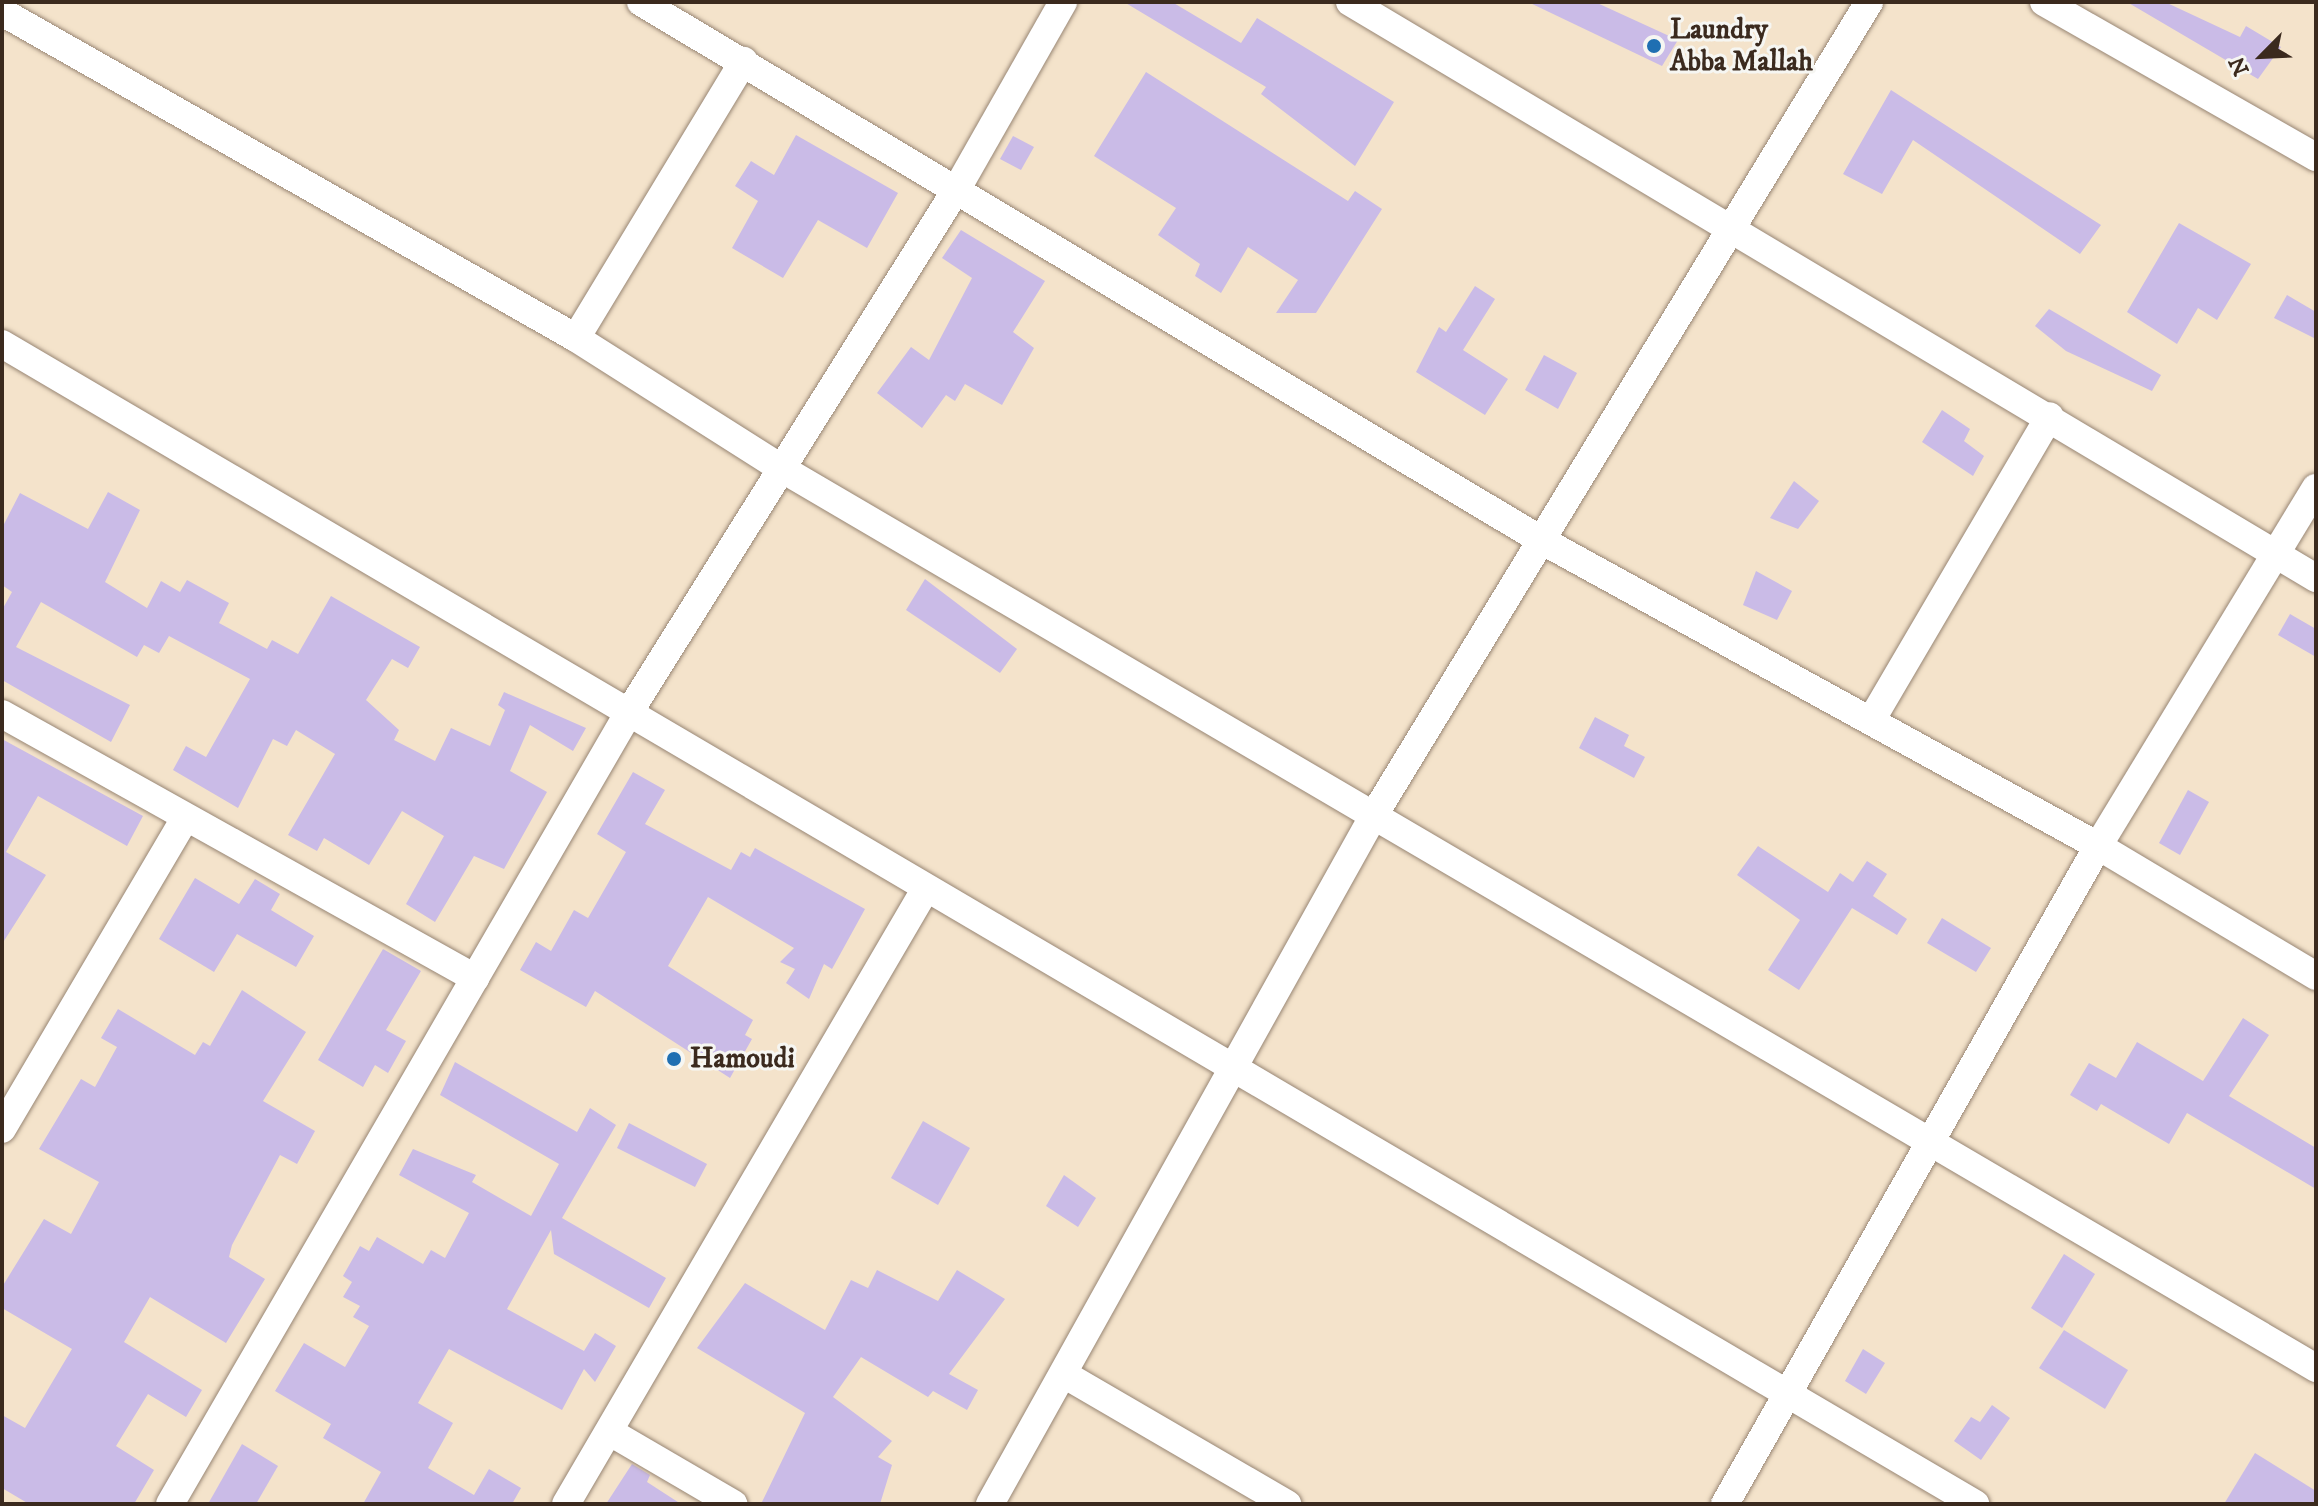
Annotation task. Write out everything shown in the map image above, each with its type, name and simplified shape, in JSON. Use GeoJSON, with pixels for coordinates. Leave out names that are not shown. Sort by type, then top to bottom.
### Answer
{"type":"FeatureCollection","features":[{"type":"Feature","properties":{"kind":"street"},"geometry":{"type":"LineString","coordinates":[[641,2],[958,187],[1541,540],[1872,719],[2098,846],[2316,976]]}},
{"type":"Feature","properties":{"kind":"street"},"geometry":{"type":"LineString","coordinates":[[170,1504],[628,714],[779,467],[958,187],[1063,2]]}},
{"type":"Feature","properties":{"kind":"street"},"geometry":{"type":"LineString","coordinates":[[1350,2],[2050,416],[2316,578]]}},
{"type":"Feature","properties":{"kind":"street"},"geometry":{"type":"LineString","coordinates":[[990,1504],[1067,1376],[1374,815],[1869,2]]}},
{"type":"Feature","properties":{"kind":"street"},"geometry":{"type":"LineString","coordinates":[[2044,2],[2316,157]]}},
{"type":"Feature","properties":{"kind":"street"},"geometry":{"type":"LineString","coordinates":[[2,12],[576,338],[779,467],[2316,1368]]}},
{"type":"Feature","properties":{"kind":"street"},"geometry":{"type":"LineString","coordinates":[[576,338],[744,61]]}},
{"type":"Feature","properties":{"kind":"street"},"geometry":{"type":"LineString","coordinates":[[2,344],[925,890],[1975,1504]]}},
{"type":"Feature","properties":{"kind":"street"},"geometry":{"type":"LineString","coordinates":[[1872,719],[2050,416]]}},
{"type":"Feature","properties":{"kind":"street"},"geometry":{"type":"LineString","coordinates":[[1725,1504],[1933,1145],[2098,846],[2316,488]]}},
{"type":"Feature","properties":{"kind":"street"},"geometry":{"type":"LineString","coordinates":[[2,714],[184,820],[475,978]]}},
{"type":"Feature","properties":{"kind":"street"},"geometry":{"type":"LineString","coordinates":[[2,1129],[184,820]]}},
{"type":"Feature","properties":{"kind":"street"},"geometry":{"type":"LineString","coordinates":[[566,1504],[925,890]]}},
{"type":"Feature","properties":{"kind":"street"},"geometry":{"type":"LineString","coordinates":[[1067,1376],[1287,1504]]}},
{"type":"Feature","properties":{"kind":"street"},"geometry":{"type":"LineString","coordinates":[[610,1432],[733,1504]]}},
{"type":"Feature","properties":{"kind":"building"},"geometry":{"type":"Polygon","coordinates":[[[1124,2],[1172,2],[1241,43],[1257,18],[1394,102],[1355,166],[1261,94],[1266,87],[1124,2]]]}},
{"type":"Feature","properties":{"kind":"building"},"geometry":{"type":"Polygon","coordinates":[[[1528,2],[1595,2],[1678,40],[1662,66],[1528,2]]]}},
{"type":"Feature","properties":{"kind":"building"},"geometry":{"type":"Polygon","coordinates":[[[2127,2],[2165,2],[2240,37],[2246,26],[2281,47],[2258,79],[2127,2]]]}},
{"type":"Feature","properties":{"kind":"building"},"geometry":{"type":"Polygon","coordinates":[[[1146,72],[1348,201],[1355,191],[1382,209],[1316,313],[1276,313],[1298,280],[1248,247],[1221,293],[1195,276],[1200,264],[1158,235],[1176,208],[1094,156],[1146,72]]]}},
{"type":"Feature","properties":{"kind":"building"},"geometry":{"type":"Polygon","coordinates":[[[1891,90],[2101,225],[2080,254],[1913,140],[1882,194],[1843,174],[1891,90]]]}},
{"type":"Feature","properties":{"kind":"building"},"geometry":{"type":"Polygon","coordinates":[[[796,135],[898,193],[867,248],[818,220],[783,278],[732,248],[758,201],[735,186],[751,161],[774,175],[796,135]]]}},
{"type":"Feature","properties":{"kind":"building"},"geometry":{"type":"Polygon","coordinates":[[[1013,136],[1034,147],[1021,170],[1000,159],[1013,136]]]}},
{"type":"Feature","properties":{"kind":"building"},"geometry":{"type":"Polygon","coordinates":[[[2179,223],[2251,264],[2217,320],[2198,308],[2177,344],[2127,312],[2179,223]]]}},
{"type":"Feature","properties":{"kind":"building"},"geometry":{"type":"Polygon","coordinates":[[[961,230],[1045,281],[1013,332],[1034,348],[1002,405],[965,384],[955,401],[946,395],[922,428],[877,393],[911,347],[929,360],[972,278],[942,258],[961,230]]]}},
{"type":"Feature","properties":{"kind":"building"},"geometry":{"type":"Polygon","coordinates":[[[1475,286],[1495,299],[1463,350],[1508,379],[1485,415],[1416,372],[1439,327],[1446,332],[1475,286]]]}},
{"type":"Feature","properties":{"kind":"building"},"geometry":{"type":"Polygon","coordinates":[[[2287,295],[2316,312],[2316,339],[2274,318],[2287,295]]]}},
{"type":"Feature","properties":{"kind":"building"},"geometry":{"type":"Polygon","coordinates":[[[2049,309],[2161,375],[2152,391],[2066,351],[2035,326],[2049,309]]]}},
{"type":"Feature","properties":{"kind":"building"},"geometry":{"type":"Polygon","coordinates":[[[1544,355],[1577,373],[1558,409],[1525,390],[1544,355]]]}},
{"type":"Feature","properties":{"kind":"building"},"geometry":{"type":"Polygon","coordinates":[[[1942,410],[1970,429],[1964,441],[1984,456],[1973,476],[1922,442],[1942,410]]]}},
{"type":"Feature","properties":{"kind":"building"},"geometry":{"type":"Polygon","coordinates":[[[1794,481],[1819,501],[1798,529],[1770,518],[1794,481]]]}},
{"type":"Feature","properties":{"kind":"building"},"geometry":{"type":"Polygon","coordinates":[[[108,492],[140,510],[105,582],[147,608],[161,581],[180,592],[187,580],[229,603],[219,623],[267,649],[272,640],[298,654],[331,596],[420,647],[408,668],[392,659],[366,700],[399,730],[394,740],[435,761],[451,728],[490,746],[505,710],[498,705],[504,692],[586,728],[573,751],[530,725],[510,771],[547,792],[504,869],[474,856],[435,922],[406,904],[444,836],[402,811],[369,865],[324,838],[317,851],[288,835],[335,754],[296,730],[287,746],[273,739],[238,808],[173,770],[186,746],[206,757],[250,679],[169,636],[159,653],[144,645],[137,657],[41,602],[16,647],[130,705],[111,742],[2,680],[2,610],[12,592],[2,585],[2,528],[20,493],[88,529],[108,492]]]}},
{"type":"Feature","properties":{"kind":"building"},"geometry":{"type":"Polygon","coordinates":[[[1756,571],[1792,591],[1777,620],[1743,605],[1756,571]]]}},
{"type":"Feature","properties":{"kind":"building"},"geometry":{"type":"Polygon","coordinates":[[[925,579],[1017,649],[1000,673],[906,610],[925,579]]]}},
{"type":"Feature","properties":{"kind":"building"},"geometry":{"type":"Polygon","coordinates":[[[2290,614],[2316,629],[2316,657],[2278,635],[2290,614]]]}},
{"type":"Feature","properties":{"kind":"building"},"geometry":{"type":"Polygon","coordinates":[[[1595,717],[1629,735],[1624,746],[1645,757],[1634,778],[1579,748],[1595,717]]]}},
{"type":"Feature","properties":{"kind":"building"},"geometry":{"type":"Polygon","coordinates":[[[2,739],[143,816],[127,846],[38,796],[6,852],[46,875],[2,944],[2,739]]]}},
{"type":"Feature","properties":{"kind":"building"},"geometry":{"type":"Polygon","coordinates":[[[633,772],[665,790],[645,824],[731,870],[741,852],[750,857],[755,848],[865,909],[832,969],[824,964],[809,999],[786,983],[795,969],[780,962],[794,948],[708,897],[668,966],[753,1020],[745,1035],[752,1039],[730,1078],[595,991],[586,1007],[520,970],[536,942],[551,951],[574,910],[588,918],[626,852],[597,834],[633,772]]]}},
{"type":"Feature","properties":{"kind":"building"},"geometry":{"type":"Polygon","coordinates":[[[2188,790],[2209,802],[2180,855],[2159,843],[2188,790]]]}},
{"type":"Feature","properties":{"kind":"building"},"geometry":{"type":"Polygon","coordinates":[[[1758,846],[1828,892],[1840,873],[1853,882],[1867,861],[1887,874],[1873,896],[1907,919],[1897,935],[1852,908],[1799,990],[1768,970],[1800,920],[1737,875],[1758,846]]]}},
{"type":"Feature","properties":{"kind":"building"},"geometry":{"type":"Polygon","coordinates":[[[195,878],[239,904],[255,879],[280,894],[271,910],[314,936],[296,967],[237,934],[214,972],[159,939],[195,878]]]}},
{"type":"Feature","properties":{"kind":"building"},"geometry":{"type":"Polygon","coordinates":[[[1942,918],[1991,948],[1976,972],[1927,943],[1942,918]]]}},
{"type":"Feature","properties":{"kind":"building"},"geometry":{"type":"Polygon","coordinates":[[[383,949],[421,971],[386,1030],[406,1041],[388,1073],[375,1065],[363,1087],[318,1060],[383,949]]]}},
{"type":"Feature","properties":{"kind":"building"},"geometry":{"type":"Polygon","coordinates":[[[242,990],[306,1032],[263,1101],[315,1131],[297,1164],[280,1155],[232,1245],[229,1257],[265,1279],[226,1343],[150,1297],[124,1342],[202,1390],[186,1417],[148,1394],[116,1446],[154,1470],[134,1504],[29,1504],[2,1488],[2,1415],[25,1428],[72,1349],[2,1308],[2,1287],[44,1219],[71,1234],[99,1182],[39,1149],[81,1079],[95,1087],[117,1047],[101,1038],[118,1009],[195,1055],[203,1042],[210,1046],[242,990]]]}},
{"type":"Feature","properties":{"kind":"building"},"geometry":{"type":"Polygon","coordinates":[[[2243,1018],[2269,1035],[2229,1096],[2316,1148],[2316,1189],[2187,1113],[2169,1144],[2101,1104],[2097,1111],[2070,1095],[2089,1063],[2116,1078],[2137,1042],[2203,1081],[2243,1018]]]}},
{"type":"Feature","properties":{"kind":"building"},"geometry":{"type":"Polygon","coordinates":[[[455,1062],[577,1132],[590,1108],[616,1125],[562,1218],[666,1278],[649,1308],[554,1254],[551,1230],[507,1309],[584,1351],[595,1333],[616,1346],[595,1382],[584,1369],[562,1410],[449,1349],[418,1403],[453,1423],[428,1468],[474,1495],[489,1469],[521,1488],[512,1504],[363,1504],[381,1472],[323,1438],[331,1424],[275,1391],[304,1343],[345,1367],[369,1326],[353,1317],[360,1306],[343,1297],[352,1282],[343,1276],[360,1246],[369,1251],[377,1237],[423,1264],[431,1250],[445,1258],[469,1213],[399,1175],[413,1149],[476,1175],[472,1182],[531,1216],[559,1164],[440,1095],[455,1062]]]}},
{"type":"Feature","properties":{"kind":"building"},"geometry":{"type":"Polygon","coordinates":[[[923,1121],[970,1148],[938,1205],[891,1178],[923,1121]]]}},
{"type":"Feature","properties":{"kind":"building"},"geometry":{"type":"Polygon","coordinates":[[[629,1123],[707,1164],[695,1187],[617,1148],[629,1123]]]}},
{"type":"Feature","properties":{"kind":"building"},"geometry":{"type":"Polygon","coordinates":[[[1064,1175],[1096,1198],[1078,1227],[1046,1206],[1064,1175]]]}},
{"type":"Feature","properties":{"kind":"building"},"geometry":{"type":"Polygon","coordinates":[[[2064,1254],[2095,1274],[2062,1328],[2031,1308],[2064,1254]]]}},
{"type":"Feature","properties":{"kind":"building"},"geometry":{"type":"Polygon","coordinates":[[[877,1270],[938,1301],[957,1270],[1005,1299],[949,1374],[978,1390],[967,1410],[933,1391],[928,1397],[861,1357],[833,1397],[892,1441],[878,1457],[892,1465],[880,1504],[761,1504],[805,1413],[697,1348],[745,1283],[825,1330],[851,1280],[868,1288],[877,1270]]]}},
{"type":"Feature","properties":{"kind":"building"},"geometry":{"type":"Polygon","coordinates":[[[2064,1330],[2128,1370],[2105,1409],[2039,1368],[2064,1330]]]}},
{"type":"Feature","properties":{"kind":"building"},"geometry":{"type":"Polygon","coordinates":[[[1863,1349],[1885,1363],[1866,1394],[1845,1381],[1863,1349]]]}},
{"type":"Feature","properties":{"kind":"building"},"geometry":{"type":"Polygon","coordinates":[[[1992,1405],[2010,1418],[1981,1460],[1954,1441],[1971,1417],[1980,1422],[1992,1405]]]}},
{"type":"Feature","properties":{"kind":"building"},"geometry":{"type":"Polygon","coordinates":[[[242,1444],[278,1466],[256,1504],[208,1504],[242,1444]]]}},
{"type":"Feature","properties":{"kind":"building"},"geometry":{"type":"Polygon","coordinates":[[[2255,1453],[2316,1491],[2316,1504],[2224,1504],[2255,1453]]]}},
{"type":"Feature","properties":{"kind":"building"},"geometry":{"type":"Polygon","coordinates":[[[632,1464],[650,1475],[647,1482],[681,1504],[606,1504],[632,1464]]]}},
{"type":"Feature","properties":{"kind":"place","name":"Laundry Abba Mallah"},"geometry":{"type":"Point","coordinates":[1654,46]}},
{"type":"Feature","properties":{"kind":"place","name":"Hamoudi"},"geometry":{"type":"Point","coordinates":[674,1059]}}]}
